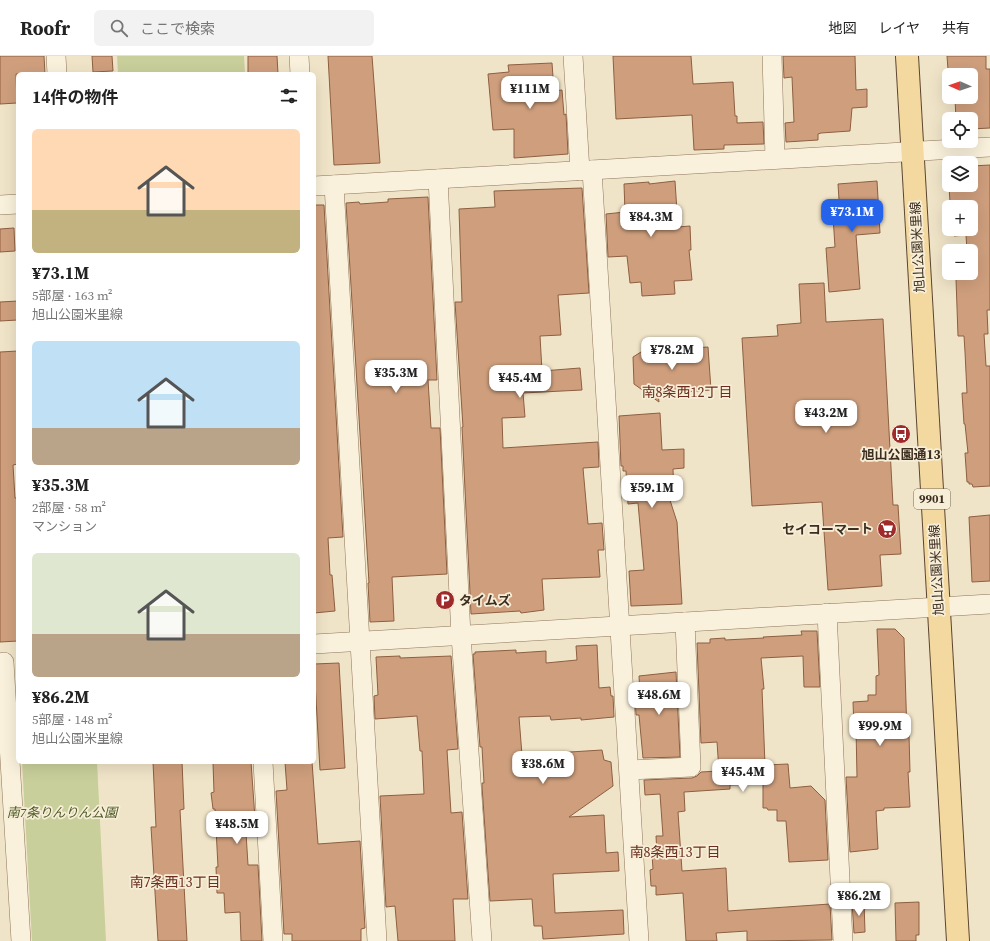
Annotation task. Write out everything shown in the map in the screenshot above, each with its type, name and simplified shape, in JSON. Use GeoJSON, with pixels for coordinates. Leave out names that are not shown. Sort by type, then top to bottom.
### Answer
{"type":"FeatureCollection","features":[{"type":"Feature","properties":{"kind":"main road","name":"旭山公園米里線"},"geometry":{"type":"LineString","coordinates":[[907,56],[958,941]]}},
{"type":"Feature","properties":{"kind":"street"},"geometry":{"type":"LineString","coordinates":[[56,56],[57,72]]}},
{"type":"Feature","properties":{"kind":"street"},"geometry":{"type":"LineString","coordinates":[[299,56],[300,72]]}},
{"type":"Feature","properties":{"kind":"street"},"geometry":{"type":"LineString","coordinates":[[573,56],[586,171],[620,625],[630,770],[639,941]]}},
{"type":"Feature","properties":{"kind":"street"},"geometry":{"type":"LineString","coordinates":[[772,56],[776,159]]}},
{"type":"Feature","properties":{"kind":"street"},"geometry":{"type":"LineString","coordinates":[[316,186],[990,146]]}},
{"type":"Feature","properties":{"kind":"street"},"geometry":{"type":"LineString","coordinates":[[438,179],[461,635],[482,941]]}},
{"type":"Feature","properties":{"kind":"street"},"geometry":{"type":"LineString","coordinates":[[334,185],[377,941]]}},
{"type":"Feature","properties":{"kind":"street"},"geometry":{"type":"LineString","coordinates":[[0,205],[16,204]]}},
{"type":"Feature","properties":{"kind":"street"},"geometry":{"type":"LineString","coordinates":[[316,644],[990,604]]}},
{"type":"Feature","properties":{"kind":"street"},"geometry":{"type":"LineString","coordinates":[[827,613],[843,941]]}},
{"type":"Feature","properties":{"kind":"street"},"geometry":{"type":"LineString","coordinates":[[630,770],[691,767],[685,622]]}},
{"type":"Feature","properties":{"kind":"street"},"geometry":{"type":"LineString","coordinates":[[7,662],[21,941]]}},
{"type":"Feature","properties":{"kind":"street"},"geometry":{"type":"LineString","coordinates":[[263,764],[273,941]]}},
{"type":"Feature","properties":{"kind":"green space"},"geometry":{"type":"Polygon","coordinates":[[[117,56],[244,56],[245,72],[118,72],[117,56]]]}},
{"type":"Feature","properties":{"kind":"green space","name":"南7条りんりん公園"},"geometry":{"type":"Polygon","coordinates":[[[22,764],[97,764],[106,941],[32,941],[22,764]]]}},
{"type":"Feature","properties":{"kind":"building"},"geometry":{"type":"Polygon","coordinates":[[[0,56],[44,56],[45,72],[16,72],[16,103],[0,104],[0,56]]]}},
{"type":"Feature","properties":{"kind":"building"},"geometry":{"type":"Polygon","coordinates":[[[92,56],[112,56],[113,71],[93,72],[92,56]]]}},
{"type":"Feature","properties":{"kind":"building"},"geometry":{"type":"Polygon","coordinates":[[[248,56],[277,56],[278,72],[248,72],[248,56]]]}},
{"type":"Feature","properties":{"kind":"building"},"geometry":{"type":"Polygon","coordinates":[[[328,56],[372,56],[380,163],[334,165],[328,56]]]}},
{"type":"Feature","properties":{"kind":"building"},"geometry":{"type":"Polygon","coordinates":[[[613,56],[691,56],[693,84],[733,82],[735,116],[737,116],[737,123],[763,122],[764,144],[724,145],[724,149],[694,150],[692,115],[616,119],[613,56]]]}},
{"type":"Feature","properties":{"kind":"building"},"geometry":{"type":"Polygon","coordinates":[[[783,56],[855,56],[856,90],[867,89],[867,107],[852,108],[850,131],[821,133],[818,134],[818,140],[786,142],[785,123],[794,122],[792,77],[784,78],[783,56]]]}},
{"type":"Feature","properties":{"kind":"building"},"geometry":{"type":"Polygon","coordinates":[[[947,56],[986,56],[986,69],[990,69],[990,128],[978,129],[978,112],[956,112],[955,104],[978,104],[978,68],[948,68],[947,56]]]}},
{"type":"Feature","properties":{"kind":"building"},"geometry":{"type":"Polygon","coordinates":[[[552,63],[554,91],[562,90],[564,115],[566,114],[568,154],[514,158],[514,129],[493,130],[488,74],[509,72],[508,65],[552,63]]]}},
{"type":"Feature","properties":{"kind":"building"},"geometry":{"type":"Polygon","coordinates":[[[990,165],[990,310],[987,310],[988,334],[984,334],[986,366],[990,366],[990,486],[973,487],[972,484],[967,482],[965,453],[968,453],[962,393],[967,393],[965,352],[964,336],[958,336],[956,280],[978,280],[978,244],[967,244],[966,236],[978,236],[978,200],[950,200],[949,192],[978,192],[978,166],[990,165]]]}},
{"type":"Feature","properties":{"kind":"building"},"geometry":{"type":"Polygon","coordinates":[[[675,181],[678,227],[690,226],[691,250],[689,250],[692,280],[674,281],[675,294],[642,296],[641,282],[630,283],[627,256],[608,257],[606,214],[625,212],[624,184],[649,182],[649,184],[675,181]]]}},
{"type":"Feature","properties":{"kind":"building"},"geometry":{"type":"Polygon","coordinates":[[[877,181],[880,233],[856,235],[860,289],[829,292],[826,248],[835,247],[833,216],[840,215],[838,184],[877,181]]]}},
{"type":"Feature","properties":{"kind":"building"},"geometry":{"type":"Polygon","coordinates":[[[582,188],[589,293],[558,295],[561,335],[540,336],[542,371],[580,368],[582,390],[523,393],[525,417],[502,418],[503,448],[598,442],[599,467],[583,468],[588,524],[602,523],[604,550],[598,550],[600,577],[542,579],[544,610],[521,613],[520,611],[471,614],[463,427],[455,302],[462,302],[459,209],[495,207],[494,191],[582,188]]]}},
{"type":"Feature","properties":{"kind":"building"},"geometry":{"type":"Polygon","coordinates":[[[428,197],[437,380],[428,380],[431,428],[440,428],[447,574],[392,577],[394,621],[370,622],[369,583],[346,203],[359,202],[360,204],[388,202],[388,199],[428,197]]]}},
{"type":"Feature","properties":{"kind":"building"},"geometry":{"type":"Polygon","coordinates":[[[316,205],[324,205],[343,537],[328,538],[330,575],[332,575],[335,611],[316,613],[316,205]]]}},
{"type":"Feature","properties":{"kind":"building"},"geometry":{"type":"Polygon","coordinates":[[[14,228],[15,251],[0,252],[0,229],[14,228]]]}},
{"type":"Feature","properties":{"kind":"building"},"geometry":{"type":"Polygon","coordinates":[[[824,283],[826,322],[883,319],[893,505],[898,505],[901,554],[880,555],[882,586],[828,590],[822,502],[752,506],[742,338],[778,336],[777,325],[801,323],[799,284],[824,283]]]}},
{"type":"Feature","properties":{"kind":"building"},"geometry":{"type":"Polygon","coordinates":[[[16,301],[16,320],[0,321],[0,302],[16,301]]]}},
{"type":"Feature","properties":{"kind":"building"},"geometry":{"type":"Polygon","coordinates":[[[708,347],[711,390],[658,394],[659,402],[634,384],[633,357],[641,352],[708,347]]]}},
{"type":"Feature","properties":{"kind":"building"},"geometry":{"type":"Polygon","coordinates":[[[16,351],[16,464],[13,465],[16,498],[16,641],[0,642],[0,352],[16,351]]]}},
{"type":"Feature","properties":{"kind":"building"},"geometry":{"type":"Polygon","coordinates":[[[660,413],[662,450],[684,449],[684,468],[673,469],[674,497],[669,497],[677,522],[682,604],[631,606],[629,571],[644,570],[638,503],[628,504],[626,471],[623,471],[623,466],[621,466],[619,416],[660,413]]]}},
{"type":"Feature","properties":{"kind":"building"},"geometry":{"type":"Polygon","coordinates":[[[990,515],[990,581],[972,582],[969,517],[990,515]]]}},
{"type":"Feature","properties":{"kind":"building"},"geometry":{"type":"Polygon","coordinates":[[[877,629],[895,629],[904,638],[907,735],[909,735],[910,772],[908,772],[910,807],[884,808],[884,810],[876,811],[878,849],[850,852],[846,777],[857,777],[856,728],[854,728],[853,702],[868,701],[868,695],[876,695],[876,676],[879,675],[877,629]]]}},
{"type":"Feature","properties":{"kind":"building"},"geometry":{"type":"Polygon","coordinates":[[[801,631],[817,631],[820,687],[804,687],[803,656],[761,658],[764,689],[762,689],[765,765],[788,764],[790,788],[811,786],[825,800],[828,860],[789,862],[786,821],[777,821],[777,810],[768,810],[767,808],[763,808],[763,784],[730,785],[730,789],[684,792],[685,811],[678,812],[682,871],[726,868],[728,911],[830,904],[832,940],[747,941],[747,931],[716,933],[717,941],[686,941],[683,893],[656,895],[656,886],[651,886],[650,870],[653,869],[652,855],[657,854],[656,836],[663,836],[660,794],[645,795],[644,780],[692,778],[701,772],[719,771],[717,742],[701,743],[697,643],[710,643],[710,639],[725,638],[725,640],[802,635],[801,631]]]}},
{"type":"Feature","properties":{"kind":"building"},"geometry":{"type":"Polygon","coordinates":[[[597,645],[599,688],[610,687],[611,696],[613,696],[614,717],[581,720],[581,718],[551,720],[550,716],[519,717],[522,755],[602,750],[604,760],[611,762],[613,786],[569,817],[604,815],[606,853],[618,852],[619,871],[553,874],[555,913],[623,910],[624,934],[543,939],[542,926],[534,926],[532,899],[490,901],[482,786],[482,783],[484,783],[482,747],[480,747],[473,654],[475,654],[475,652],[516,650],[516,653],[546,651],[546,663],[577,660],[576,646],[597,645]]]}},
{"type":"Feature","properties":{"kind":"building"},"geometry":{"type":"Polygon","coordinates":[[[400,656],[400,658],[451,656],[458,749],[447,750],[451,813],[462,812],[468,899],[453,899],[455,941],[398,941],[395,906],[386,907],[380,796],[424,794],[422,751],[420,751],[417,716],[375,719],[374,696],[378,695],[376,657],[400,656]]]}},
{"type":"Feature","properties":{"kind":"building"},"geometry":{"type":"Polygon","coordinates":[[[339,663],[345,768],[320,770],[316,699],[316,664],[339,663]]]}},
{"type":"Feature","properties":{"kind":"building"},"geometry":{"type":"Polygon","coordinates":[[[676,672],[680,757],[643,758],[639,715],[636,715],[635,695],[640,694],[639,676],[676,672]]]}},
{"type":"Feature","properties":{"kind":"building"},"geometry":{"type":"Polygon","coordinates":[[[153,764],[182,764],[184,809],[180,810],[187,941],[158,941],[151,827],[156,827],[153,764]]]}},
{"type":"Feature","properties":{"kind":"building"},"geometry":{"type":"Polygon","coordinates":[[[213,764],[251,764],[256,833],[246,833],[248,865],[258,865],[262,941],[241,941],[240,912],[225,913],[224,893],[217,893],[216,867],[218,867],[215,809],[213,809],[211,793],[214,792],[213,764]]]}},
{"type":"Feature","properties":{"kind":"building"},"geometry":{"type":"Polygon","coordinates":[[[285,764],[312,764],[318,844],[360,841],[365,928],[361,929],[361,941],[292,941],[292,934],[284,934],[276,791],[287,790],[285,764]]]}},
{"type":"Feature","properties":{"kind":"building"},"geometry":{"type":"Polygon","coordinates":[[[852,902],[864,902],[865,932],[854,933],[852,902]]]}},
{"type":"Feature","properties":{"kind":"building"},"geometry":{"type":"Polygon","coordinates":[[[919,902],[919,935],[916,935],[916,941],[896,941],[895,903],[919,902]]]}},
{"type":"Feature","properties":{"kind":"place","name":"旭山公園通13"},"geometry":{"type":"Point","coordinates":[901,434]}},
{"type":"Feature","properties":{"kind":"place","name":"セイコーマート"},"geometry":{"type":"Point","coordinates":[887,529]}},
{"type":"Feature","properties":{"kind":"place","name":"タイムズ"},"geometry":{"type":"Point","coordinates":[445,600]}},
{"type":"Feature","properties":{"kind":"district","name":"南8条西12丁目"},"geometry":{"type":"Point","coordinates":[687,392]}},
{"type":"Feature","properties":{"kind":"district","name":"南8条西13丁目"},"geometry":{"type":"Point","coordinates":[675,852]}},
{"type":"Feature","properties":{"kind":"district","name":"南7条西13丁目"},"geometry":{"type":"Point","coordinates":[175,882]}}]}
